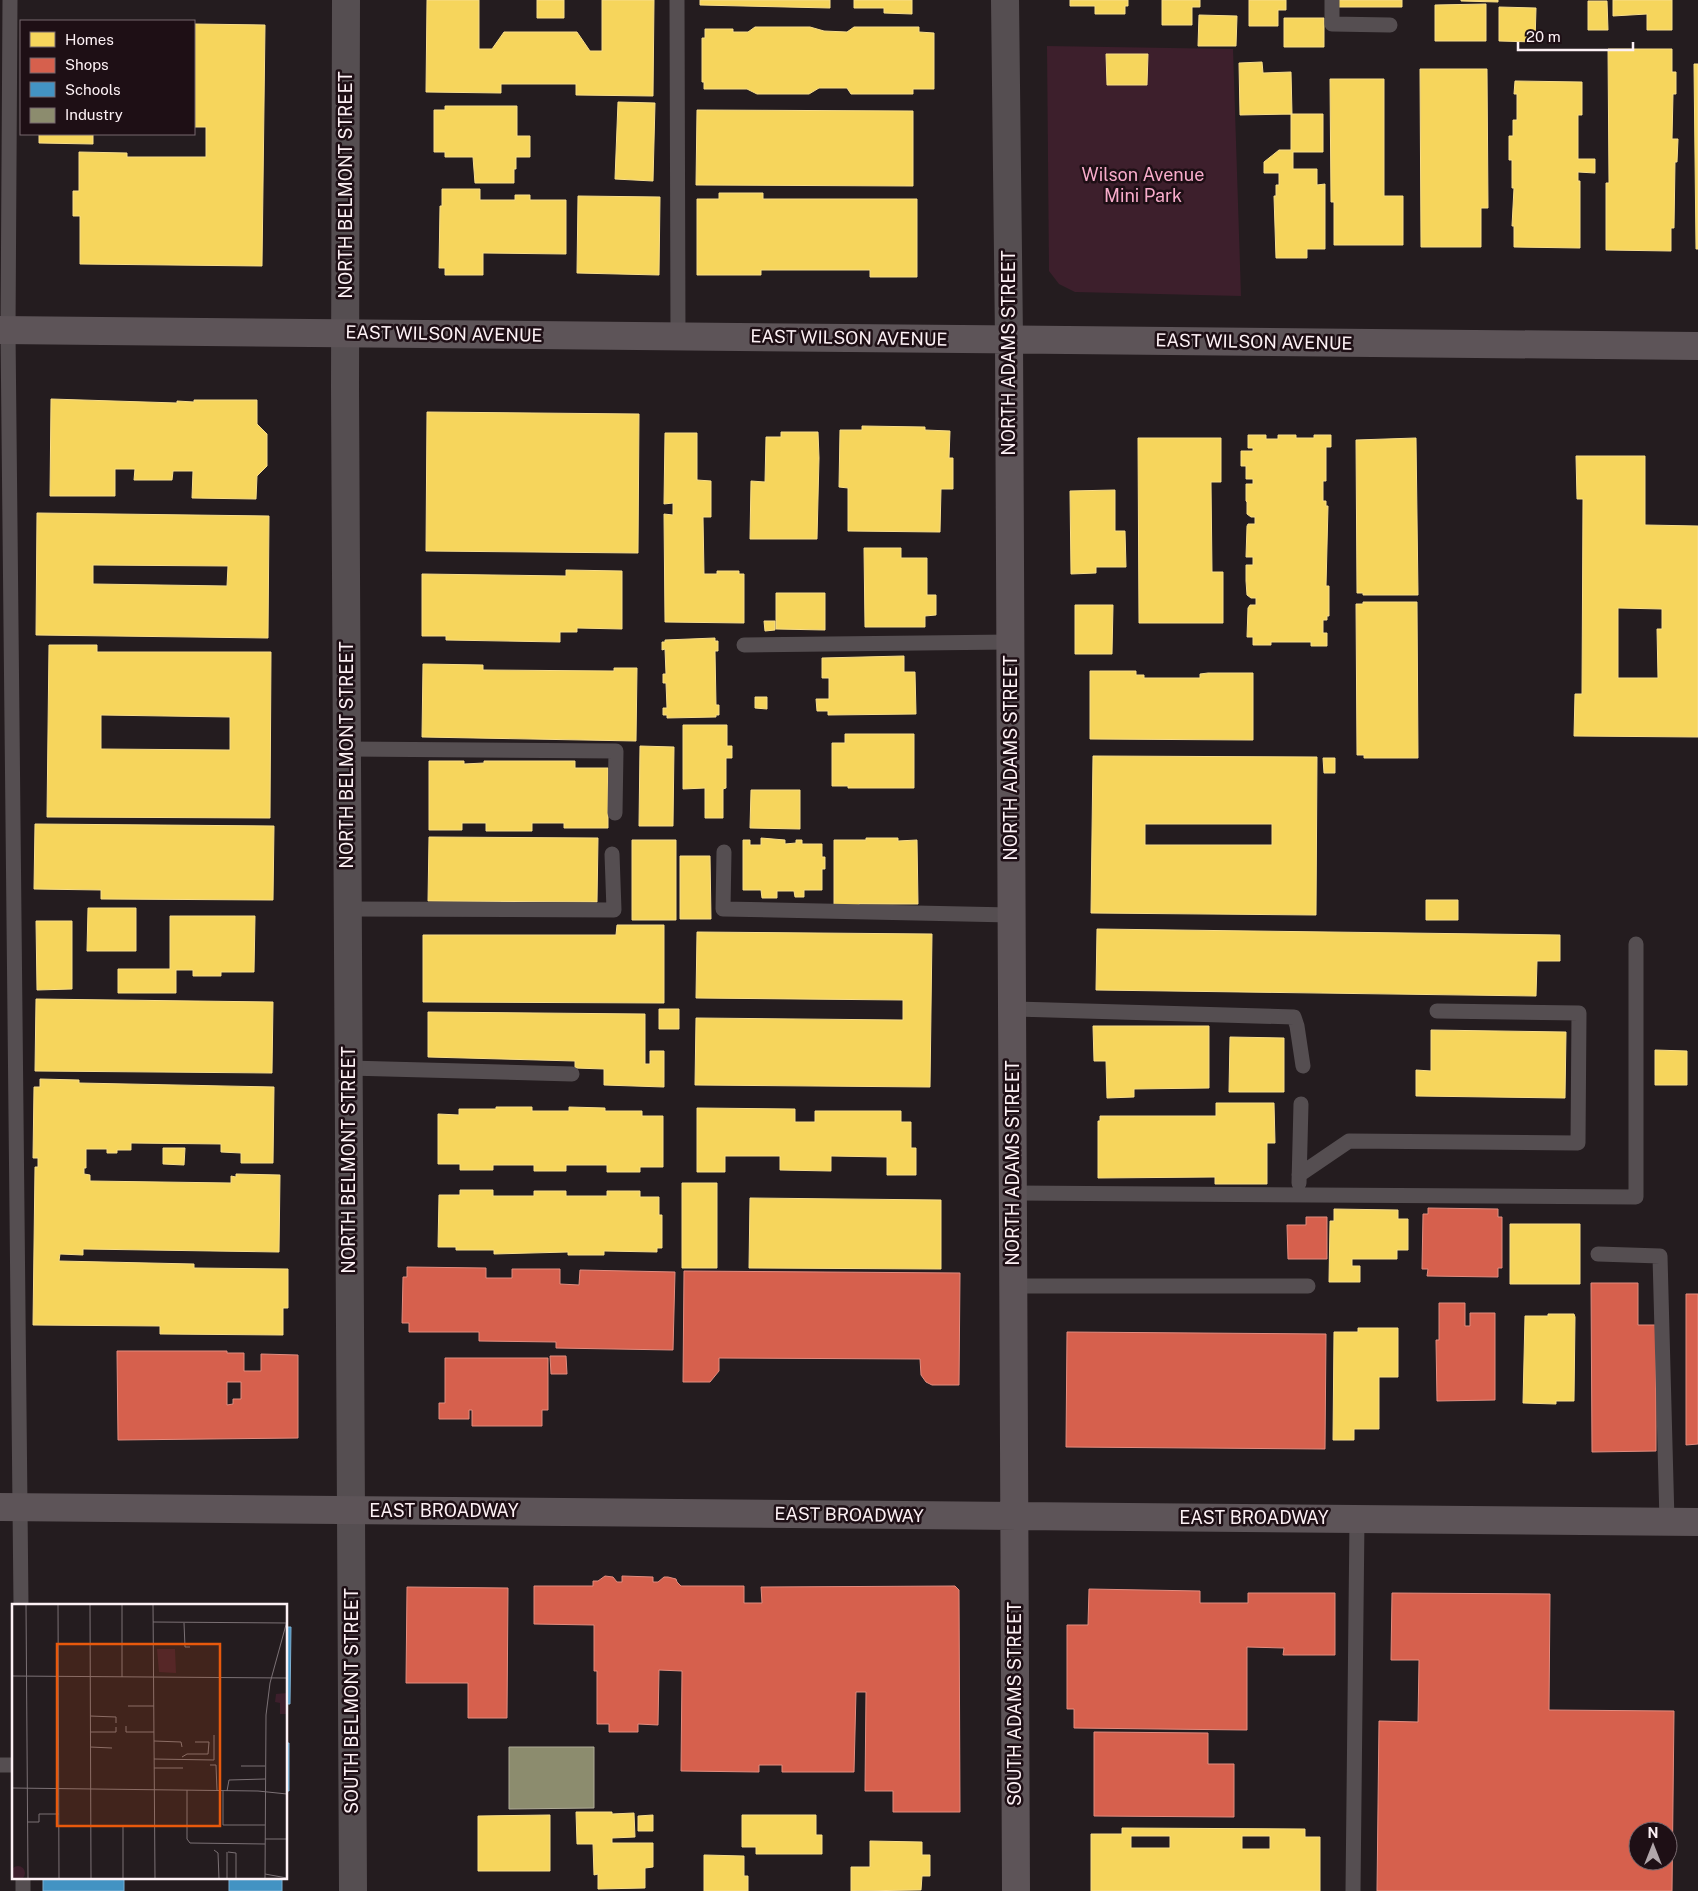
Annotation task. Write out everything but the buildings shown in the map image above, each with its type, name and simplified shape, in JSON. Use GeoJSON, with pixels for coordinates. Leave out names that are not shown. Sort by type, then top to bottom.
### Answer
{"type":"FeatureCollection","features":[{"type":"Feature","properties":{"kind":"street","name":"NORTH BELMONT STREET"},"geometry":{"type":"LineString","coordinates":[[346,0],[345,332],[352,1510]]}},
{"type":"Feature","properties":{"kind":"street","name":"NORTH ADAMS STREET"},"geometry":{"type":"LineString","coordinates":[[1005,0],[1009,339],[1014,1516]]}},
{"type":"Feature","properties":{"kind":"street","name":"EAST WILSON AVENUE"},"geometry":{"type":"LineString","coordinates":[[4,331],[345,332],[1698,346]]}},
{"type":"Feature","properties":{"kind":"street","name":"EAST BROADWAY"},"geometry":{"type":"LineString","coordinates":[[10,1507],[1698,1522]]}},
{"type":"Feature","properties":{"kind":"street","name":"SOUTH BELMONT STREET"},"geometry":{"type":"LineString","coordinates":[[352,1510],[353,1891]]}},
{"type":"Feature","properties":{"kind":"street","name":"SOUTH ADAMS STREET"},"geometry":{"type":"LineString","coordinates":[[1014,1516],[1016,1891]]}},
{"type":"Feature","properties":{"kind":"lane"},"geometry":{"type":"LineString","coordinates":[[10,0],[4,331],[10,1507],[21,1604]]}},
{"type":"Feature","properties":{"kind":"lane"},"geometry":{"type":"LineString","coordinates":[[676,0],[678,336]]}},
{"type":"Feature","properties":{"kind":"lane"},"geometry":{"type":"LineString","coordinates":[[1332,0],[1332,24],[1390,25]]}},
{"type":"Feature","properties":{"kind":"lane"},"geometry":{"type":"LineString","coordinates":[[744,645],[1010,642]]}},
{"type":"Feature","properties":{"kind":"lane"},"geometry":{"type":"LineString","coordinates":[[347,749],[616,751],[615,813]]}},
{"type":"Feature","properties":{"kind":"lane"},"geometry":{"type":"LineString","coordinates":[[724,852],[723,909],[1011,915]]}},
{"type":"Feature","properties":{"kind":"lane"},"geometry":{"type":"LineString","coordinates":[[348,909],[614,910],[612,854]]}},
{"type":"Feature","properties":{"kind":"lane"},"geometry":{"type":"LineString","coordinates":[[1013,1193],[1636,1197],[1636,944]]}},
{"type":"Feature","properties":{"kind":"lane"},"geometry":{"type":"LineString","coordinates":[[1012,1009],[1294,1017],[1297,1026],[1302,1066]]}},
{"type":"Feature","properties":{"kind":"lane"},"geometry":{"type":"LineString","coordinates":[[1299,1176],[1349,1141],[1578,1143],[1579,1013],[1437,1011]]}},
{"type":"Feature","properties":{"kind":"lane"},"geometry":{"type":"LineString","coordinates":[[349,1068],[572,1074]]}},
{"type":"Feature","properties":{"kind":"lane"},"geometry":{"type":"LineString","coordinates":[[1299,1194],[1301,1104]]}},
{"type":"Feature","properties":{"kind":"lane"},"geometry":{"type":"LineString","coordinates":[[1598,1254],[1660,1256],[1667,1522]]}},
{"type":"Feature","properties":{"kind":"lane"},"geometry":{"type":"LineString","coordinates":[[1013,1286],[1308,1286]]}},
{"type":"Feature","properties":{"kind":"lane"},"geometry":{"type":"LineString","coordinates":[[1353,1891],[1357,1519]]}},
{"type":"Feature","properties":{"kind":"lane"},"geometry":{"type":"LineString","coordinates":[[23,1878],[23,1891]]}},
{"type":"Feature","properties":{"kind":"green space","name":"Wilson Avenue Mini Park"},"geometry":{"type":"Polygon","coordinates":[[[1047,46],[1233,49],[1241,296],[1075,292],[1059,284],[1049,271],[1047,46]]]}}]}
